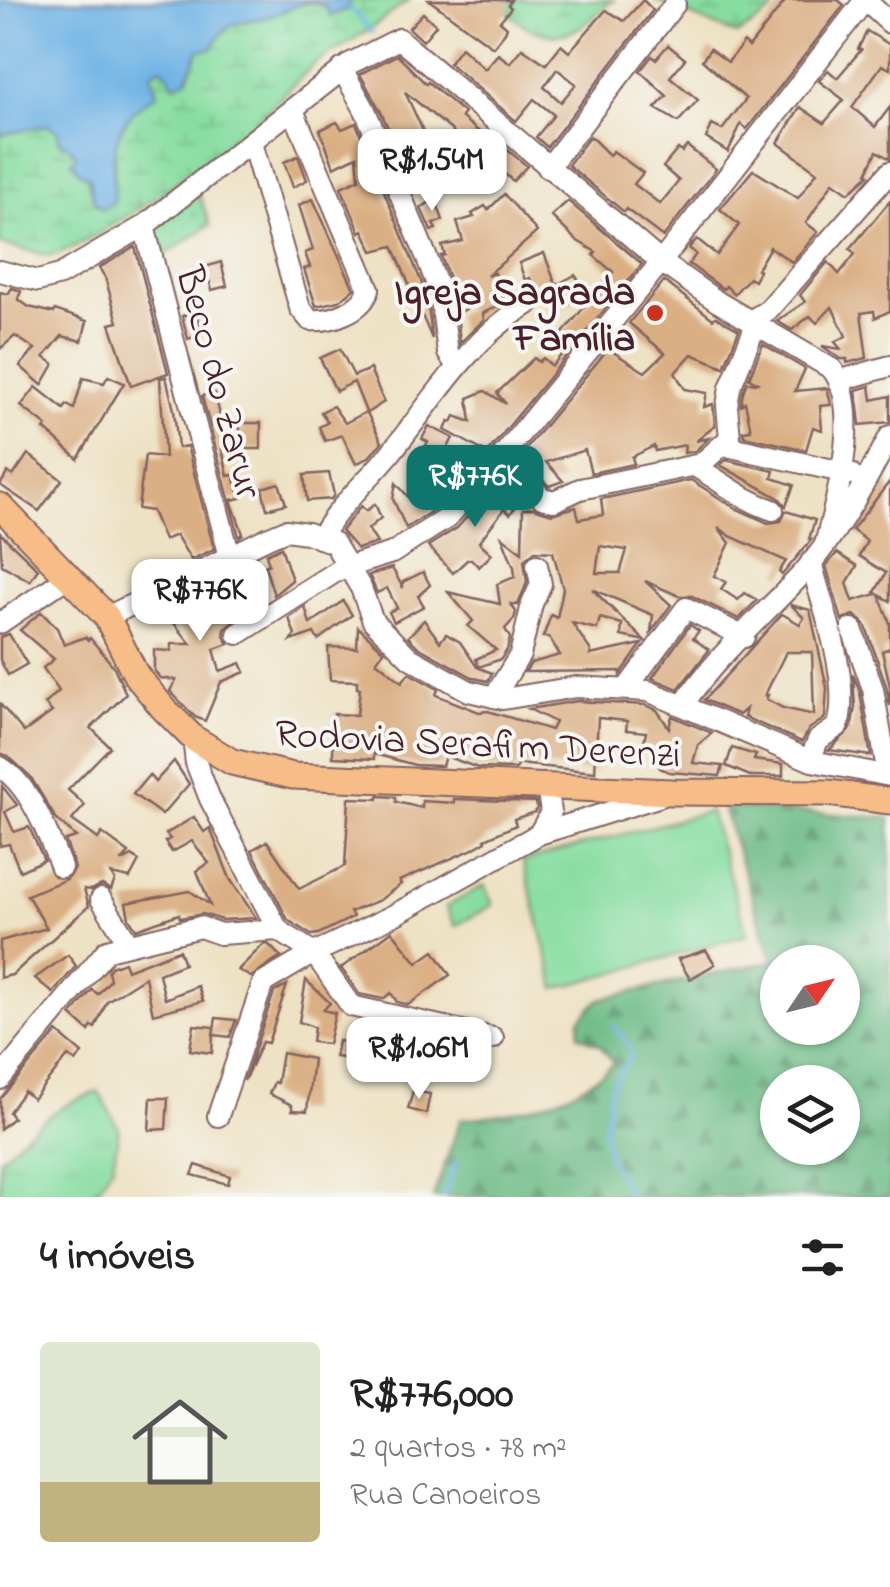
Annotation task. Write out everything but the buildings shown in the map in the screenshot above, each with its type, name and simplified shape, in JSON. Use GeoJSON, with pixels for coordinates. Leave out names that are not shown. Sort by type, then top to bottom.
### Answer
{"type":"FeatureCollection","features":[{"type":"Feature","properties":{"kind":"main road","name":"Rodovia Serafim Derenzi"},"geometry":{"type":"LineString","coordinates":[[0,506],[107,617],[136,675],[192,738],[232,762],[294,776],[549,797],[601,807],[672,792],[828,793],[889,784]]}},
{"type":"Feature","properties":{"kind":"street"},"geometry":{"type":"LineString","coordinates":[[238,634],[340,569],[392,554],[446,518],[662,262],[865,0],[890,23]]}},
{"type":"Feature","properties":{"kind":"street"},"geometry":{"type":"LineString","coordinates":[[548,168],[675,4]]}},
{"type":"Feature","properties":{"kind":"street"},"geometry":{"type":"LineString","coordinates":[[0,271],[38,281],[60,275],[144,226],[347,66],[399,39],[662,262],[718,302],[832,370],[841,380],[845,420],[841,472],[818,553],[841,699],[838,726],[818,740],[810,760]]}},
{"type":"Feature","properties":{"kind":"street"},"geometry":{"type":"LineString","coordinates":[[347,66],[440,292],[448,353],[456,365]]}},
{"type":"Feature","properties":{"kind":"street"},"geometry":{"type":"LineString","coordinates":[[252,143],[300,308],[310,320],[323,321],[357,307],[365,301],[367,285],[294,110]]}},
{"type":"Feature","properties":{"kind":"street"},"geometry":{"type":"LineString","coordinates":[[498,461],[527,481],[542,498],[554,501],[580,490],[701,464],[730,438],[730,388],[754,321],[890,172]]}},
{"type":"Feature","properties":{"kind":"street","name":"Beco do Zarur"},"geometry":{"type":"LineString","coordinates":[[144,226],[230,556]]}},
{"type":"Feature","properties":{"kind":"street"},"geometry":{"type":"LineString","coordinates":[[320,538],[403,438],[456,365],[498,323],[528,304]]}},
{"type":"Feature","properties":{"kind":"street"},"geometry":{"type":"LineString","coordinates":[[841,380],[890,366]]}},
{"type":"Feature","properties":{"kind":"street"},"geometry":{"type":"LineString","coordinates":[[684,704],[700,680],[818,553],[878,472],[890,436]]}},
{"type":"Feature","properties":{"kind":"street"},"geometry":{"type":"LineString","coordinates":[[726,444],[841,472],[878,472]]}},
{"type":"Feature","properties":{"kind":"street"},"geometry":{"type":"LineString","coordinates":[[694,466],[721,480],[742,499],[773,510]]}},
{"type":"Feature","properties":{"kind":"street"},"geometry":{"type":"LineString","coordinates":[[107,617],[286,530],[334,544],[361,588],[373,621],[410,658],[469,691],[494,697],[539,696],[576,687],[648,691],[773,747],[889,784],[872,689],[852,629]]}},
{"type":"Feature","properties":{"kind":"street"},"geometry":{"type":"LineString","coordinates":[[494,697],[520,655],[528,615],[541,584],[536,566]]}},
{"type":"Feature","properties":{"kind":"street"},"geometry":{"type":"LineString","coordinates":[[0,622],[69,576]]}},
{"type":"Feature","properties":{"kind":"street"},"geometry":{"type":"LineString","coordinates":[[627,688],[686,608],[744,637]]}},
{"type":"Feature","properties":{"kind":"street"},"geometry":{"type":"LineString","coordinates":[[192,738],[196,763],[210,799],[278,930],[314,953],[354,1008],[493,1038]]}},
{"type":"Feature","properties":{"kind":"street"},"geometry":{"type":"LineString","coordinates":[[0,767],[12,774],[48,834],[60,867]]}},
{"type":"Feature","properties":{"kind":"street"},"geometry":{"type":"LineString","coordinates":[[539,834],[552,812],[549,797],[601,807]]}},
{"type":"Feature","properties":{"kind":"street"},"geometry":{"type":"LineString","coordinates":[[218,1116],[263,983],[539,834],[601,807]]}},
{"type":"Feature","properties":{"kind":"street"},"geometry":{"type":"LineString","coordinates":[[101,899],[130,944]]}},
{"type":"Feature","properties":{"kind":"street"},"geometry":{"type":"LineString","coordinates":[[0,1079],[102,953],[200,926],[220,934],[278,930]]}},
{"type":"Feature","properties":{"kind":"green space"},"geometry":{"type":"Polygon","coordinates":[[[348,0],[409,0],[314,64],[255,123],[151,201],[85,242],[51,256],[0,244],[0,135],[49,125],[76,153],[90,189],[114,202],[115,139],[136,107],[151,73],[162,67],[191,65],[199,50],[211,49],[231,25],[312,1],[326,7],[331,16],[349,8],[348,0]]]}},
{"type":"Feature","properties":{"kind":"green space"},"geometry":{"type":"Polygon","coordinates":[[[496,0],[614,0],[575,30],[550,35],[517,20],[496,0]]]}},
{"type":"Feature","properties":{"kind":"green space"},"geometry":{"type":"Polygon","coordinates":[[[655,0],[779,0],[770,13],[737,35],[655,0]]]}},
{"type":"Feature","properties":{"kind":"green space"},"geometry":{"type":"Polygon","coordinates":[[[198,192],[210,225],[160,258],[151,229],[198,192]]]}},
{"type":"Feature","properties":{"kind":"green space"},"geometry":{"type":"Polygon","coordinates":[[[723,807],[890,818],[890,1197],[433,1197],[461,1119],[543,1104],[582,1087],[614,1063],[601,1046],[579,1035],[580,1019],[600,999],[760,964],[760,1045],[860,1045],[860,945],[768,945],[723,807]]]}},
{"type":"Feature","properties":{"kind":"green space"},"geometry":{"type":"Polygon","coordinates":[[[710,811],[747,935],[556,989],[523,861],[710,811]]]}},
{"type":"Feature","properties":{"kind":"green space"},"geometry":{"type":"Polygon","coordinates":[[[484,885],[493,905],[455,926],[446,907],[484,885]]]}},
{"type":"Feature","properties":{"kind":"green space"},"geometry":{"type":"Polygon","coordinates":[[[99,1092],[119,1129],[113,1165],[93,1197],[0,1197],[0,1159],[58,1110],[99,1092]]]}},
{"type":"Feature","properties":{"kind":"water"},"geometry":{"type":"Polygon","coordinates":[[[0,0],[348,0],[350,8],[330,16],[326,7],[312,1],[231,25],[212,49],[199,50],[187,79],[175,85],[162,67],[151,73],[157,94],[122,127],[114,153],[114,202],[103,209],[94,202],[89,177],[72,162],[76,155],[59,142],[58,132],[49,125],[0,135],[0,0]]]}},
{"type":"Feature","properties":{"kind":"waterway"},"geometry":{"type":"LineString","coordinates":[[350,8],[372,32]]}},
{"type":"Feature","properties":{"kind":"waterway"},"geometry":{"type":"LineString","coordinates":[[613,1025],[631,1055],[612,1084],[604,1132],[610,1161],[631,1197]]}},
{"type":"Feature","properties":{"kind":"waterway"},"geometry":{"type":"LineString","coordinates":[[444,1197],[456,1162]]}},
{"type":"Feature","properties":{"kind":"place","name":"Igreja Sagrada Família"},"geometry":{"type":"Point","coordinates":[655,313]}}]}
